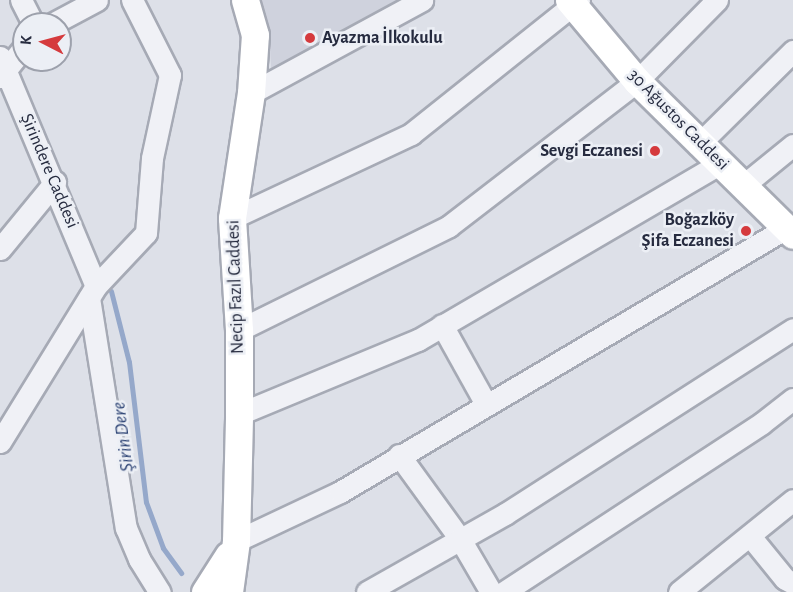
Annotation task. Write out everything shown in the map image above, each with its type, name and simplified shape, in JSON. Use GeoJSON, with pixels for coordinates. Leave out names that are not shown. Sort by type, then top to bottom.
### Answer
{"type":"FeatureCollection","features":[{"type":"Feature","properties":{"kind":"main road","name":"Necip Fazıl Caddesi"},"geometry":{"type":"LineString","coordinates":[[229,592],[236,542],[239,414],[239,330],[232,218],[251,93],[255,34],[245,0]]}},
{"type":"Feature","properties":{"kind":"main road","name":"30 Ağustos Caddesi"},"geometry":{"type":"LineString","coordinates":[[574,2],[637,81],[698,145],[745,184],[790,232]]}},
{"type":"Feature","properties":{"kind":"main road"},"geometry":{"type":"LineString","coordinates":[[205,592],[236,542]]}},
{"type":"Feature","properties":{"kind":"street"},"geometry":{"type":"LineString","coordinates":[[72,14],[98,0]]}},
{"type":"Feature","properties":{"kind":"street"},"geometry":{"type":"LineString","coordinates":[[0,441],[92,292],[146,233],[152,158],[170,75],[132,0]]}},
{"type":"Feature","properties":{"kind":"street"},"geometry":{"type":"LineString","coordinates":[[251,93],[422,0]]}},
{"type":"Feature","properties":{"kind":"street"},"geometry":{"type":"LineString","coordinates":[[239,330],[449,226],[637,81],[717,0]]}},
{"type":"Feature","properties":{"kind":"street"},"geometry":{"type":"LineString","coordinates":[[232,218],[411,134],[574,2]]}},
{"type":"Feature","properties":{"kind":"street"},"geometry":{"type":"LineString","coordinates":[[698,145],[793,51]]}},
{"type":"Feature","properties":{"kind":"street","name":"Şirindere Caddesi"},"geometry":{"type":"LineString","coordinates":[[2,68],[55,182],[92,292],[126,528],[139,559],[160,592]]}},
{"type":"Feature","properties":{"kind":"street"},"geometry":{"type":"LineString","coordinates":[[745,184],[793,145]]}},
{"type":"Feature","properties":{"kind":"street"},"geometry":{"type":"LineString","coordinates":[[239,414],[418,340],[719,164]]}},
{"type":"Feature","properties":{"kind":"street"},"geometry":{"type":"LineString","coordinates":[[0,249],[55,182]]}},
{"type":"Feature","properties":{"kind":"street"},"geometry":{"type":"LineString","coordinates":[[236,542],[340,492],[486,404],[790,232]]}},
{"type":"Feature","properties":{"kind":"street"},"geometry":{"type":"LineString","coordinates":[[442,325],[486,404]]}},
{"type":"Feature","properties":{"kind":"street"},"geometry":{"type":"LineString","coordinates":[[367,592],[505,514],[793,329]]}},
{"type":"Feature","properties":{"kind":"street"},"geometry":{"type":"LineString","coordinates":[[504,592],[762,423],[793,399]]}},
{"type":"Feature","properties":{"kind":"street"},"geometry":{"type":"LineString","coordinates":[[399,456],[460,539],[491,592]]}},
{"type":"Feature","properties":{"kind":"street"},"geometry":{"type":"LineString","coordinates":[[679,592],[793,500]]}},
{"type":"Feature","properties":{"kind":"street"},"geometry":{"type":"LineString","coordinates":[[750,536],[785,579],[793,583]]}},
{"type":"Feature","properties":{"kind":"shaded area","name":"Ayazma İlkokulu"},"geometry":{"type":"Polygon","coordinates":[[[258,0],[409,0],[272,82],[269,32],[258,0]]]}},
{"type":"Feature","properties":{"kind":"waterway","name":"Şirin Dere"},"geometry":{"type":"LineString","coordinates":[[111,291],[129,362],[146,502],[163,548],[181,573]]}},
{"type":"Feature","properties":{"kind":"place","name":"Ayazma İlkokulu"},"geometry":{"type":"Point","coordinates":[310,38]}},
{"type":"Feature","properties":{"kind":"place","name":"Sevgi Eczanesi"},"geometry":{"type":"Point","coordinates":[655,151]}},
{"type":"Feature","properties":{"kind":"place","name":"Boğazköy Şifa Eczanesi"},"geometry":{"type":"Point","coordinates":[746,231]}}]}
